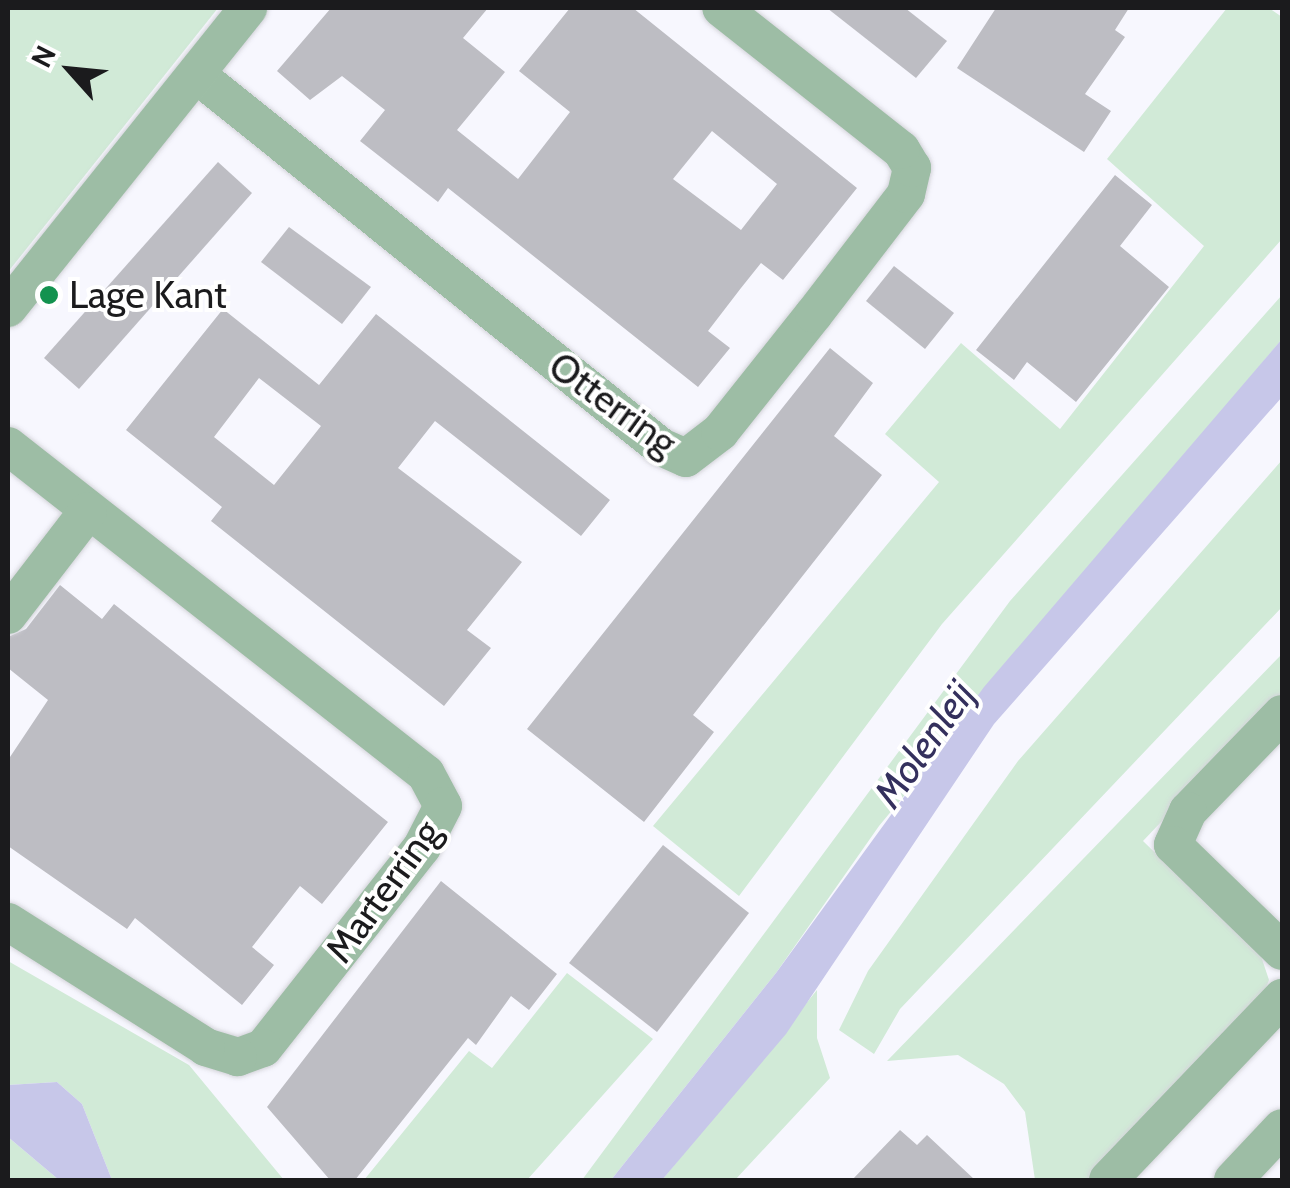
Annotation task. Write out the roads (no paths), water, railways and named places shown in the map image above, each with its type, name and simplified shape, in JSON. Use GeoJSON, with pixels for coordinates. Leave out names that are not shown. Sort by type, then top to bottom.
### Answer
{"type":"FeatureCollection","features":[{"type":"Feature","properties":{"kind":"street"},"geometry":{"type":"LineString","coordinates":[[8,308],[248,8]]}},
{"type":"Feature","properties":{"kind":"street","name":"Otterring"},"geometry":{"type":"LineString","coordinates":[[196,74],[660,447],[686,458],[720,432],[814,314],[906,194],[912,168],[902,150],[720,8]]}},
{"type":"Feature","properties":{"kind":"street","name":"Marterring"},"geometry":{"type":"LineString","coordinates":[[8,446],[426,774],[443,806],[422,847],[263,1048],[238,1057],[206,1048],[8,922]]}},
{"type":"Feature","properties":{"kind":"street"},"geometry":{"type":"LineString","coordinates":[[8,615],[88,511]]}},
{"type":"Feature","properties":{"kind":"street"},"geometry":{"type":"LineString","coordinates":[[1282,714],[1188,810],[1173,845],[1282,951]]}},
{"type":"Feature","properties":{"kind":"street"},"geometry":{"type":"LineString","coordinates":[[1108,1180],[1282,998]]}},
{"type":"Feature","properties":{"kind":"street"},"geometry":{"type":"LineString","coordinates":[[1233,1180],[1282,1128]]}},
{"type":"Feature","properties":{"kind":"water"},"geometry":{"type":"Polygon","coordinates":[[[1282,339],[1282,397],[994,724],[786,1034],[662,1180],[611,1180],[776,973],[984,687],[1282,339]]]}},
{"type":"Feature","properties":{"kind":"water"},"geometry":{"type":"Polygon","coordinates":[[[57,1082],[82,1104],[112,1180],[59,1180],[8,1137],[8,1085],[57,1082]]]}},
{"type":"Feature","properties":{"kind":"place","name":"Lage Kant"},"geometry":{"type":"Point","coordinates":[49,295]}},
{"type":"Feature","properties":{"kind":"water label","name":"Molenleij"},"geometry":{"type":"Point","coordinates":[924,744]}}]}
